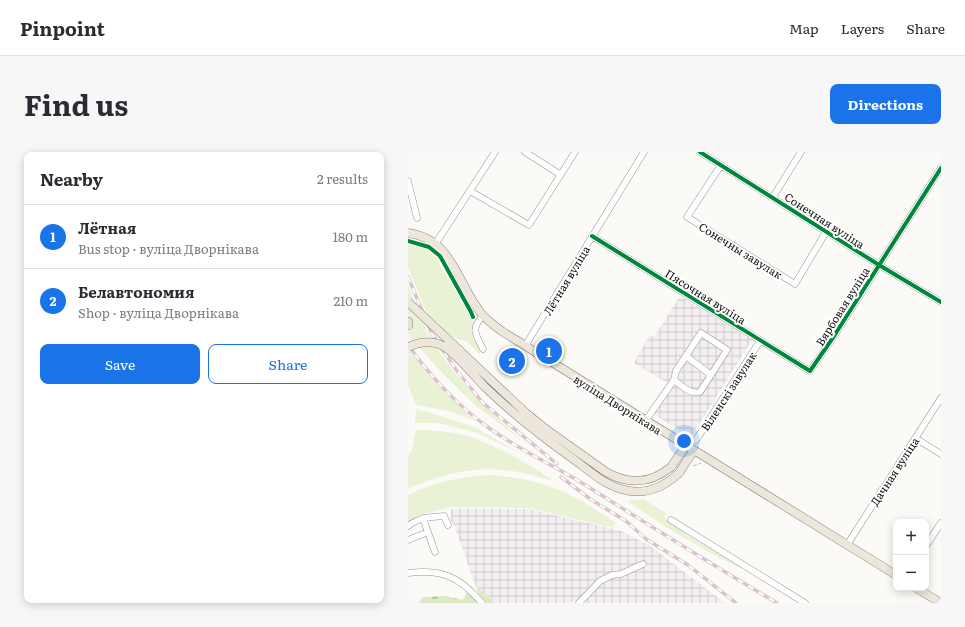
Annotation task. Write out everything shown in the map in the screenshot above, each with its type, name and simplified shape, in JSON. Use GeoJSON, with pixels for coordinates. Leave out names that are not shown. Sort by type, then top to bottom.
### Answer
{"type":"FeatureCollection","features":[{"type":"Feature","properties":{"kind":"main road","name":"вуліца Дворнікава"},"geometry":{"type":"LineString","coordinates":[[408,234],[422,236],[436,243],[448,257],[482,316],[503,332],[893,573]]}},
{"type":"Feature","properties":{"kind":"main road"},"geometry":{"type":"LineString","coordinates":[[408,302],[526,412],[547,430],[606,472],[616,477],[635,481],[654,478],[662,474],[670,467],[686,445]]}},
{"type":"Feature","properties":{"kind":"main road"},"geometry":{"type":"LineString","coordinates":[[408,347],[428,342],[444,346],[520,419],[548,441],[612,486],[631,491],[651,489],[662,486],[680,473],[694,450]]}},
{"type":"Feature","properties":{"kind":"main road"},"geometry":{"type":"LineString","coordinates":[[921,591],[941,603]]}},
{"type":"Feature","properties":{"kind":"street"},"geometry":{"type":"LineString","coordinates":[[436,243],[495,152]]}},
{"type":"Feature","properties":{"kind":"street"},"geometry":{"type":"LineString","coordinates":[[525,152],[561,175]]}},
{"type":"Feature","properties":{"kind":"street"},"geometry":{"type":"LineString","coordinates":[[470,191],[529,225],[575,152]]}},
{"type":"Feature","properties":{"kind":"street","name":"Лётная вуліца"},"geometry":{"type":"LineString","coordinates":[[525,346],[644,152]]}},
{"type":"Feature","properties":{"kind":"street","name":"Сонечная вуліца"},"geometry":{"type":"LineString","coordinates":[[700,152],[878,265],[941,302]]}},
{"type":"Feature","properties":{"kind":"street"},"geometry":{"type":"LineString","coordinates":[[772,197],[801,152]]}},
{"type":"Feature","properties":{"kind":"street","name":"Сонечны завулак"},"geometry":{"type":"LineString","coordinates":[[720,165],[687,217],[795,284],[826,232]]}},
{"type":"Feature","properties":{"kind":"street","name":"Вярбовая вуліца"},"geometry":{"type":"LineString","coordinates":[[810,371],[941,168]]}},
{"type":"Feature","properties":{"kind":"street"},"geometry":{"type":"LineString","coordinates":[[408,181],[417,218]]}},
{"type":"Feature","properties":{"kind":"street","name":"Пясочная вуліца"},"geometry":{"type":"LineString","coordinates":[[592,236],[810,371]]}},
{"type":"Feature","properties":{"kind":"street"},"geometry":{"type":"LineString","coordinates":[[482,316],[477,321],[475,327],[484,349]]}},
{"type":"Feature","properties":{"kind":"street"},"geometry":{"type":"LineString","coordinates":[[646,420],[674,380],[676,371],[701,333],[726,350],[700,392],[692,393],[674,380]]}},
{"type":"Feature","properties":{"kind":"street","name":"Віленскі завулак"},"geometry":{"type":"LineString","coordinates":[[696,440],[760,341]]}},
{"type":"Feature","properties":{"kind":"street"},"geometry":{"type":"LineString","coordinates":[[686,356],[711,375]]}},
{"type":"Feature","properties":{"kind":"street","name":"Дачная вуліца"},"geometry":{"type":"LineString","coordinates":[[846,545],[941,398]]}},
{"type":"Feature","properties":{"kind":"street"},"geometry":{"type":"LineString","coordinates":[[915,438],[941,454]]}},
{"type":"Feature","properties":{"kind":"street"},"geometry":{"type":"LineString","coordinates":[[408,526],[414,521],[423,518],[444,516],[448,525]]}},
{"type":"Feature","properties":{"kind":"street"},"geometry":{"type":"LineString","coordinates":[[423,518],[436,552]]}},
{"type":"Feature","properties":{"kind":"street"},"geometry":{"type":"LineString","coordinates":[[671,520],[804,603]]}},
{"type":"Feature","properties":{"kind":"street"},"geometry":{"type":"LineString","coordinates":[[929,541],[941,523]]}},
{"type":"Feature","properties":{"kind":"street"},"geometry":{"type":"LineString","coordinates":[[408,540],[428,532]]}},
{"type":"Feature","properties":{"kind":"street"},"geometry":{"type":"LineString","coordinates":[[579,603],[600,580],[612,575],[621,574],[643,564]]}},
{"type":"Feature","properties":{"kind":"street"},"geometry":{"type":"LineString","coordinates":[[408,572],[429,571],[447,575],[466,585],[482,603]]}},
{"type":"Feature","properties":{"kind":"shaded area"},"geometry":{"type":"Polygon","coordinates":[[[680,296],[752,340],[691,437],[654,415],[649,410],[667,383],[634,363],[650,335],[654,337],[680,296]]]}},
{"type":"Feature","properties":{"kind":"shaded area"},"geometry":{"type":"Polygon","coordinates":[[[451,509],[529,509],[621,531],[649,545],[725,603],[580,603],[577,600],[569,603],[494,603],[475,585],[456,528],[451,521],[451,509]]]}},
{"type":"Feature","properties":{"kind":"green space"},"geometry":{"type":"Polygon","coordinates":[[[408,244],[426,249],[436,258],[473,321],[472,330],[474,337],[482,351],[479,354],[468,342],[450,336],[427,314],[408,267],[408,244]]]}},
{"type":"Feature","properties":{"kind":"green space"},"geometry":{"type":"Polygon","coordinates":[[[408,285],[428,333],[448,364],[484,405],[525,443],[476,406],[446,377],[413,341],[408,333],[408,285]]]}},
{"type":"Feature","properties":{"kind":"green space"},"geometry":{"type":"Polygon","coordinates":[[[408,350],[429,375],[473,420],[448,411],[416,405],[408,385],[408,350]]]}},
{"type":"Feature","properties":{"kind":"green space"},"geometry":{"type":"Polygon","coordinates":[[[416,409],[474,427],[520,453],[475,432],[437,423],[415,423],[416,409]]]}},
{"type":"Feature","properties":{"kind":"green space"},"geometry":{"type":"Polygon","coordinates":[[[416,430],[430,430],[461,434],[474,438],[515,457],[554,481],[529,474],[491,469],[454,473],[408,489],[408,456],[412,450],[416,430]]]}},
{"type":"Feature","properties":{"kind":"green space"},"geometry":{"type":"Polygon","coordinates":[[[489,475],[520,479],[554,488],[586,504],[616,523],[613,528],[529,508],[452,507],[422,514],[408,521],[408,495],[447,481],[489,475]]]}},
{"type":"Feature","properties":{"kind":"green space"},"geometry":{"type":"Polygon","coordinates":[[[643,499],[666,513],[664,517],[685,534],[742,569],[712,554],[669,529],[627,501],[643,499]]]}},
{"type":"Feature","properties":{"kind":"green space"},"geometry":{"type":"Polygon","coordinates":[[[475,585],[494,603],[487,603],[480,595],[475,585]]]}},
{"type":"Feature","properties":{"kind":"green space"},"geometry":{"type":"Polygon","coordinates":[[[467,592],[478,603],[419,603],[423,597],[446,596],[463,600],[467,592]]]}},
{"type":"Feature","properties":{"kind":"railway"},"geometry":{"type":"LineString","coordinates":[[408,277],[432,334],[457,371],[483,403],[557,464]]}},
{"type":"Feature","properties":{"kind":"railway"},"geometry":{"type":"LineString","coordinates":[[408,345],[425,368],[445,390],[489,428],[577,480],[706,561],[777,603]]}},
{"type":"Feature","properties":{"kind":"railway"},"geometry":{"type":"LineString","coordinates":[[561,477],[593,501],[626,521],[646,539],[688,565],[736,603]]}},
{"type":"Feature","properties":{"kind":"cycle path"},"geometry":{"type":"LineString","coordinates":[[700,152],[879,265],[941,302]]}},
{"type":"Feature","properties":{"kind":"cycle path"},"geometry":{"type":"LineString","coordinates":[[592,236],[810,371],[941,168]]}},
{"type":"Feature","properties":{"kind":"cycle path"},"geometry":{"type":"LineString","coordinates":[[408,241],[429,247],[440,256],[473,317]]}},
{"type":"Feature","properties":{"kind":"place","name":"Лётная"},"geometry":{"type":"Point","coordinates":[549,351]}},
{"type":"Feature","properties":{"kind":"place","name":"Белавтономия"},"geometry":{"type":"Point","coordinates":[512,361]}}]}
